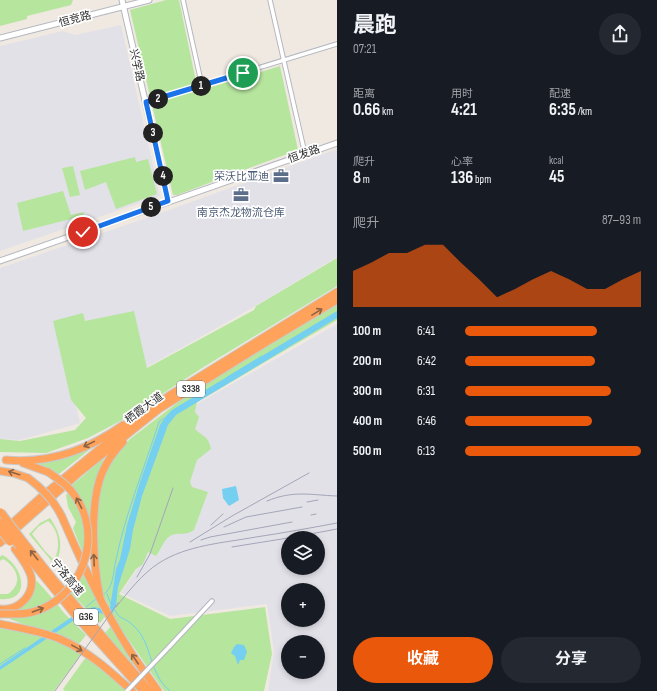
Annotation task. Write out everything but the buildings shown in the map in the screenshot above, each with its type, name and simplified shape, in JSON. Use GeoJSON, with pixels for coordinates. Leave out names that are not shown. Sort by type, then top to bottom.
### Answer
{"type":"FeatureCollection","features":[{"type":"Feature","properties":{"kind":"highway","name":"栖霞大道"},"geometry":{"type":"LineString","coordinates":[[54,490],[130,424],[170,394],[337,292]]}},
{"type":"Feature","properties":{"kind":"highway","name":"栖霞大道"},"geometry":{"type":"LineString","coordinates":[[0,534],[40,498],[54,490],[147,418],[192,388],[337,300]]}},
{"type":"Feature","properties":{"kind":"highway"},"geometry":{"type":"LineString","coordinates":[[100,598],[93,561],[96,499],[102,474],[113,454],[125,440],[192,388]]}},
{"type":"Feature","properties":{"kind":"highway"},"geometry":{"type":"LineString","coordinates":[[3,459],[29,461],[47,459],[72,452],[120,427],[170,394]]}},
{"type":"Feature","properties":{"kind":"highway"},"geometry":{"type":"LineString","coordinates":[[0,614],[32,612],[52,603],[70,588],[84,565],[88,538],[88,528],[84,515],[75,496],[63,482],[48,472],[36,467],[3,459]]}},
{"type":"Feature","properties":{"kind":"highway"},"geometry":{"type":"LineString","coordinates":[[0,471],[13,473],[28,478],[50,496],[62,517],[100,598],[129,650],[158,691]]}},
{"type":"Feature","properties":{"kind":"highway"},"geometry":{"type":"LineString","coordinates":[[0,544],[26,522],[54,490]]}},
{"type":"Feature","properties":{"kind":"highway"},"geometry":{"type":"LineString","coordinates":[[0,609],[9,609],[25,600],[30,590],[31,578],[19,545],[0,531],[17,514],[40,498]]}},
{"type":"Feature","properties":{"kind":"highway","name":"宁洛高速"},"geometry":{"type":"LineString","coordinates":[[0,512],[19,545],[54,580],[150,691]]}},
{"type":"Feature","properties":{"kind":"highway","name":"宁洛高速"},"geometry":{"type":"LineString","coordinates":[[0,522],[80,621],[143,691]]}},
{"type":"Feature","properties":{"kind":"highway"},"geometry":{"type":"LineString","coordinates":[[0,624],[32,630],[59,639],[79,649],[101,664],[132,691]]}},
{"type":"Feature","properties":{"kind":"street","name":"兴学路"},"geometry":{"type":"LineString","coordinates":[[122,0],[168,201]]}},
{"type":"Feature","properties":{"kind":"street","name":"恒竞路"},"geometry":{"type":"LineString","coordinates":[[0,38],[149,0]]}},
{"type":"Feature","properties":{"kind":"street"},"geometry":{"type":"LineString","coordinates":[[183,0],[202,86]]}},
{"type":"Feature","properties":{"kind":"street"},"geometry":{"type":"LineString","coordinates":[[270,0],[305,154]]}},
{"type":"Feature","properties":{"kind":"street"},"geometry":{"type":"LineString","coordinates":[[146,102],[337,44]]}},
{"type":"Feature","properties":{"kind":"street","name":"恒发路"},"geometry":{"type":"LineString","coordinates":[[0,261],[337,143]]}},
{"type":"Feature","properties":{"kind":"street"},"geometry":{"type":"LineString","coordinates":[[127,691],[212,601]]}},
{"type":"Feature","properties":{"kind":"shaded area"},"geometry":{"type":"Polygon","coordinates":[[[121,25],[160,196],[0,251],[0,46],[63,31],[75,35],[121,25]]]}},
{"type":"Feature","properties":{"kind":"shaded area"},"geometry":{"type":"Polygon","coordinates":[[[337,149],[337,257],[252,308],[92,398],[75,402],[80,423],[20,440],[0,439],[0,268],[158,214],[337,149]]]}},
{"type":"Feature","properties":{"kind":"shaded area"},"geometry":{"type":"Polygon","coordinates":[[[337,324],[337,691],[268,691],[274,651],[267,604],[170,616],[121,593],[141,563],[197,404],[337,324]]]}},
{"type":"Feature","properties":{"kind":"green space"},"geometry":{"type":"Polygon","coordinates":[[[0,0],[73,0],[71,5],[27,16],[27,19],[0,26],[0,0]]]}},
{"type":"Feature","properties":{"kind":"green space"},"geometry":{"type":"Polygon","coordinates":[[[166,0],[179,0],[198,91],[280,66],[298,150],[177,195],[173,195],[130,10],[166,0]]]}},
{"type":"Feature","properties":{"kind":"green space"},"geometry":{"type":"Polygon","coordinates":[[[135,157],[136,162],[148,159],[157,194],[116,209],[106,182],[85,190],[80,171],[135,157]]]}},
{"type":"Feature","properties":{"kind":"green space"},"geometry":{"type":"Polygon","coordinates":[[[73,166],[80,195],[70,197],[62,168],[73,166]]]}},
{"type":"Feature","properties":{"kind":"green space"},"geometry":{"type":"Polygon","coordinates":[[[63,191],[71,215],[84,212],[83,216],[23,231],[17,203],[63,191]]]}},
{"type":"Feature","properties":{"kind":"green space"},"geometry":{"type":"Polygon","coordinates":[[[337,258],[337,286],[202,368],[122,420],[88,438],[46,453],[0,452],[0,439],[20,441],[75,430],[86,418],[71,400],[53,321],[83,313],[85,321],[134,311],[147,368],[254,310],[256,306],[337,258]]]}},
{"type":"Feature","properties":{"kind":"green space"},"geometry":{"type":"Polygon","coordinates":[[[337,305],[337,320],[197,402],[195,412],[199,417],[195,429],[207,439],[211,449],[197,460],[190,482],[192,487],[208,492],[194,530],[188,533],[175,534],[169,537],[156,556],[148,552],[143,564],[136,569],[119,594],[170,619],[265,607],[272,654],[264,691],[164,691],[119,626],[101,591],[97,559],[97,514],[101,484],[107,469],[111,461],[130,439],[198,387],[337,305]]]}},
{"type":"Feature","properties":{"kind":"green space"},"geometry":{"type":"Polygon","coordinates":[[[98,443],[59,474],[35,462],[53,461],[68,457],[98,443]]]}},
{"type":"Feature","properties":{"kind":"green space"},"geometry":{"type":"Polygon","coordinates":[[[104,458],[94,493],[91,530],[71,486],[104,458]]]}},
{"type":"Feature","properties":{"kind":"green space"},"geometry":{"type":"Polygon","coordinates":[[[68,493],[78,508],[83,525],[85,541],[83,553],[73,528],[76,522],[68,507],[66,495],[68,493]]]}},
{"type":"Feature","properties":{"kind":"green space"},"geometry":{"type":"Polygon","coordinates":[[[50,518],[59,535],[60,552],[55,565],[29,534],[40,523],[50,518]],[[48,521],[39,526],[32,534],[54,560],[58,550],[58,539],[52,525],[48,521]]]}},
{"type":"Feature","properties":{"kind":"green space"},"geometry":{"type":"Polygon","coordinates":[[[2,555],[9,560],[19,574],[21,589],[17,595],[10,598],[0,599],[0,594],[8,594],[13,590],[17,580],[17,575],[12,566],[3,559],[0,561],[0,557],[2,555]]]}},
{"type":"Feature","properties":{"kind":"green space"},"geometry":{"type":"Polygon","coordinates":[[[85,573],[106,615],[100,623],[71,593],[85,573]]]}},
{"type":"Feature","properties":{"kind":"green space"},"geometry":{"type":"Polygon","coordinates":[[[37,581],[53,599],[34,608],[13,611],[34,583],[37,581]]]}},
{"type":"Feature","properties":{"kind":"green space"},"geometry":{"type":"Polygon","coordinates":[[[57,604],[86,635],[78,645],[10,619],[10,617],[57,604]]]}},
{"type":"Feature","properties":{"kind":"green space"},"geometry":{"type":"Polygon","coordinates":[[[112,625],[135,663],[133,665],[105,633],[112,625]]]}},
{"type":"Feature","properties":{"kind":"green space"},"geometry":{"type":"Polygon","coordinates":[[[0,627],[42,637],[82,653],[54,691],[0,691],[0,627]]]}},
{"type":"Feature","properties":{"kind":"green space"},"geometry":{"type":"Polygon","coordinates":[[[86,657],[127,691],[65,691],[63,689],[86,657]]]}},
{"type":"Feature","properties":{"kind":"water"},"geometry":{"type":"Polygon","coordinates":[[[337,311],[337,318],[176,415],[168,425],[142,496],[133,530],[130,549],[118,587],[116,605],[112,615],[94,612],[86,613],[0,670],[0,666],[82,610],[94,607],[107,610],[110,608],[116,569],[120,559],[127,525],[160,425],[166,416],[172,410],[337,311]]]}},
{"type":"Feature","properties":{"kind":"water"},"geometry":{"type":"Polygon","coordinates":[[[236,486],[239,500],[229,506],[223,498],[222,489],[236,486]]]}},
{"type":"Feature","properties":{"kind":"water"},"geometry":{"type":"Polygon","coordinates":[[[237,644],[244,645],[247,652],[244,660],[240,660],[238,665],[235,656],[231,653],[237,644]]]}},
{"type":"Feature","properties":{"kind":"waterway"},"geometry":{"type":"LineString","coordinates":[[226,378],[262,356]]}},
{"type":"Feature","properties":{"kind":"waterway"},"geometry":{"type":"LineString","coordinates":[[103,595],[107,592],[111,584],[129,510],[159,422],[164,418]]}},
{"type":"Feature","properties":{"kind":"waterway"},"geometry":{"type":"LineString","coordinates":[[107,594],[111,604]]}},
{"type":"Feature","properties":{"kind":"waterway"},"geometry":{"type":"LineString","coordinates":[[86,607],[96,599]]}},
{"type":"Feature","properties":{"kind":"waterway"},"geometry":{"type":"LineString","coordinates":[[115,610],[119,616],[138,630],[146,645],[152,662]]}},
{"type":"Feature","properties":{"kind":"waterway"},"geometry":{"type":"LineString","coordinates":[[0,664],[25,648]]}},
{"type":"Feature","properties":{"kind":"waterway"},"geometry":{"type":"LineString","coordinates":[[153,665],[160,680],[170,691]]}},
{"type":"Feature","properties":{"kind":"railway"},"geometry":{"type":"LineString","coordinates":[[190,542],[232,516],[309,473]]}},
{"type":"Feature","properties":{"kind":"railway"},"geometry":{"type":"LineString","coordinates":[[137,577],[150,554],[173,488]]}},
{"type":"Feature","properties":{"kind":"railway"},"geometry":{"type":"LineString","coordinates":[[267,501],[294,494],[337,496]]}},
{"type":"Feature","properties":{"kind":"railway"},"geometry":{"type":"LineString","coordinates":[[307,502],[318,500]]}},
{"type":"Feature","properties":{"kind":"railway"},"geometry":{"type":"LineString","coordinates":[[224,527],[246,517],[302,507]]}},
{"type":"Feature","properties":{"kind":"railway"},"geometry":{"type":"LineString","coordinates":[[211,525],[223,514]]}},
{"type":"Feature","properties":{"kind":"railway"},"geometry":{"type":"LineString","coordinates":[[311,515],[316,514]]}},
{"type":"Feature","properties":{"kind":"railway"},"geometry":{"type":"LineString","coordinates":[[201,540],[292,522]]}},
{"type":"Feature","properties":{"kind":"railway"},"geometry":{"type":"LineString","coordinates":[[116,607],[147,572],[159,563],[181,552],[218,543],[337,523]]}},
{"type":"Feature","properties":{"kind":"railway"},"geometry":{"type":"LineString","coordinates":[[325,531],[337,529]]}},
{"type":"Feature","properties":{"kind":"railway"},"geometry":{"type":"LineString","coordinates":[[232,547],[281,539]]}},
{"type":"Feature","properties":{"kind":"railway"},"geometry":{"type":"LineString","coordinates":[[55,691],[118,603]]}},
{"type":"Feature","properties":{"kind":"place","name":"荣沃比亚迪"},"geometry":{"type":"Point","coordinates":[281,176]}},
{"type":"Feature","properties":{"kind":"place","name":"南京杰龙物流仓库"},"geometry":{"type":"Point","coordinates":[241,195]}},
{"type":"Feature","properties":{"kind":"route"},"geometry":{"type":"LineString","coordinates":[[83,232],[168,201],[146,102],[243,73]]}}]}
